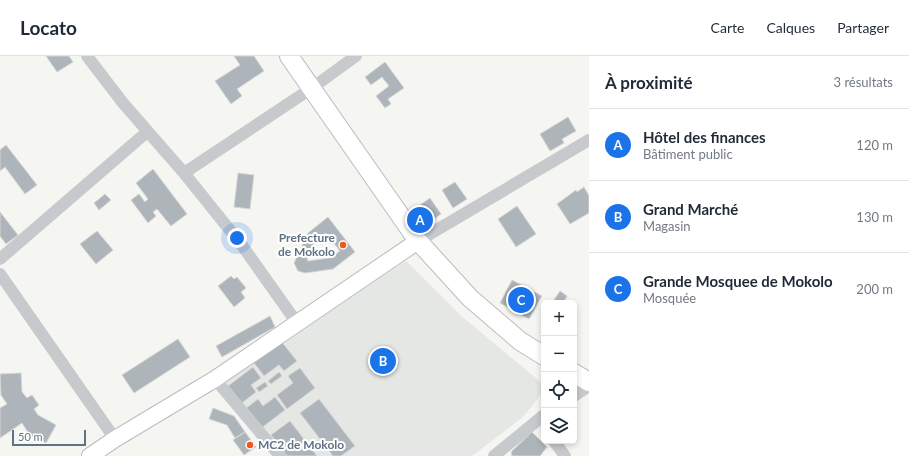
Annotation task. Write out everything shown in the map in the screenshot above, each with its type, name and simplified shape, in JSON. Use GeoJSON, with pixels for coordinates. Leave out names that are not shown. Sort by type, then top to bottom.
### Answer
{"type":"FeatureCollection","features":[{"type":"Feature","properties":{"kind":"main road"},"geometry":{"type":"LineString","coordinates":[[289,56],[418,241],[470,298],[520,341],[541,354]]}},
{"type":"Feature","properties":{"kind":"main road"},"geometry":{"type":"LineString","coordinates":[[577,375],[589,382]]}},
{"type":"Feature","properties":{"kind":"street"},"geometry":{"type":"LineString","coordinates":[[87,56],[147,132],[184,173],[242,244],[297,323]]}},
{"type":"Feature","properties":{"kind":"street"},"geometry":{"type":"LineString","coordinates":[[184,173],[312,88],[356,56]]}},
{"type":"Feature","properties":{"kind":"street"},"geometry":{"type":"LineString","coordinates":[[0,259],[147,132]]}},
{"type":"Feature","properties":{"kind":"street"},"geometry":{"type":"LineString","coordinates":[[90,456],[115,439],[215,379],[418,241],[589,140]]}},
{"type":"Feature","properties":{"kind":"street"},"geometry":{"type":"LineString","coordinates":[[0,274],[115,439]]}},
{"type":"Feature","properties":{"kind":"street"},"geometry":{"type":"LineString","coordinates":[[215,379],[280,456]]}},
{"type":"Feature","properties":{"kind":"street"},"geometry":{"type":"LineString","coordinates":[[577,394],[589,386]]}},
{"type":"Feature","properties":{"kind":"street"},"geometry":{"type":"LineString","coordinates":[[494,456],[541,422]]}},
{"type":"Feature","properties":{"kind":"street"},"geometry":{"type":"LineString","coordinates":[[556,444],[566,456]]}},
{"type":"Feature","properties":{"kind":"shaded area"},"geometry":{"type":"Polygon","coordinates":[[[406,261],[460,315],[541,382],[541,395],[523,417],[472,456],[285,456],[223,380],[406,261]]]}},
{"type":"Feature","properties":{"kind":"building"},"geometry":{"type":"Polygon","coordinates":[[[46,56],[69,56],[73,62],[57,72],[46,56]]]}},
{"type":"Feature","properties":{"kind":"building"},"geometry":{"type":"Polygon","coordinates":[[[234,56],[254,56],[264,71],[237,89],[242,96],[231,104],[215,81],[240,65],[234,56]]]}},
{"type":"Feature","properties":{"kind":"building"},"geometry":{"type":"Polygon","coordinates":[[[385,62],[404,88],[388,99],[391,104],[385,108],[376,96],[389,86],[382,77],[371,85],[365,77],[385,62]]]}},
{"type":"Feature","properties":{"kind":"building"},"geometry":{"type":"Polygon","coordinates":[[[568,117],[576,131],[562,139],[564,143],[550,151],[540,134],[568,117]]]}},
{"type":"Feature","properties":{"kind":"building"},"geometry":{"type":"Polygon","coordinates":[[[6,145],[37,185],[25,194],[5,167],[0,171],[0,150],[6,145]]]}},
{"type":"Feature","properties":{"kind":"building"},"geometry":{"type":"Polygon","coordinates":[[[153,169],[187,214],[171,226],[157,209],[153,212],[156,216],[148,223],[131,200],[139,194],[145,202],[148,199],[136,183],[153,169]]]}},
{"type":"Feature","properties":{"kind":"building"},"geometry":{"type":"Polygon","coordinates":[[[238,173],[254,175],[250,209],[234,207],[238,173]]]}},
{"type":"Feature","properties":{"kind":"building"},"geometry":{"type":"Polygon","coordinates":[[[455,182],[467,199],[453,208],[442,190],[455,182]]]}},
{"type":"Feature","properties":{"kind":"building"},"geometry":{"type":"Polygon","coordinates":[[[584,187],[589,196],[589,213],[570,224],[557,204],[576,190],[577,192],[584,187]]]}},
{"type":"Feature","properties":{"kind":"building"},"geometry":{"type":"Polygon","coordinates":[[[105,194],[111,200],[99,210],[94,203],[105,194]]]}},
{"type":"Feature","properties":{"kind":"building"},"geometry":{"type":"Polygon","coordinates":[[[430,198],[441,214],[427,224],[416,208],[430,198]]]}},
{"type":"Feature","properties":{"kind":"building"},"geometry":{"type":"Polygon","coordinates":[[[517,206],[536,234],[516,247],[498,219],[517,206]]]}},
{"type":"Feature","properties":{"kind":"building"},"geometry":{"type":"Polygon","coordinates":[[[0,212],[18,235],[6,244],[0,236],[0,212]]]}},
{"type":"Feature","properties":{"kind":"building","name":"Prefecture de Mokolo"},"geometry":{"type":"Polygon","coordinates":[[[328,217],[355,252],[333,269],[305,273],[298,271],[294,263],[308,233],[328,217]],[[326,233],[315,240],[307,259],[308,261],[329,258],[340,251],[326,233]]]}},
{"type":"Feature","properties":{"kind":"building"},"geometry":{"type":"Polygon","coordinates":[[[97,231],[113,250],[96,264],[80,244],[97,231]]]}},
{"type":"Feature","properties":{"kind":"building"},"geometry":{"type":"Polygon","coordinates":[[[231,276],[234,279],[237,277],[246,288],[241,292],[245,298],[234,307],[218,286],[231,276]]]}},
{"type":"Feature","properties":{"kind":"building"},"geometry":{"type":"Polygon","coordinates":[[[512,280],[542,296],[529,319],[500,303],[512,280]]]}},
{"type":"Feature","properties":{"kind":"building"},"geometry":{"type":"Polygon","coordinates":[[[560,291],[567,296],[565,300],[554,300],[560,291]]]}},
{"type":"Feature","properties":{"kind":"building"},"geometry":{"type":"Polygon","coordinates":[[[270,316],[275,327],[222,357],[216,346],[270,316]]]}},
{"type":"Feature","properties":{"kind":"building"},"geometry":{"type":"Polygon","coordinates":[[[178,339],[190,357],[134,393],[122,375],[178,339]]]}},
{"type":"Feature","properties":{"kind":"building"},"geometry":{"type":"Polygon","coordinates":[[[281,341],[297,361],[284,371],[279,365],[264,376],[254,363],[281,341]]]}},
{"type":"Feature","properties":{"kind":"building"},"geometry":{"type":"Polygon","coordinates":[[[253,367],[261,378],[251,385],[256,392],[242,403],[228,386],[253,367]]]}},
{"type":"Feature","properties":{"kind":"building"},"geometry":{"type":"Polygon","coordinates":[[[300,368],[315,388],[287,409],[277,395],[293,383],[288,376],[300,368]]]}},
{"type":"Feature","properties":{"kind":"building"},"geometry":{"type":"Polygon","coordinates":[[[279,372],[282,376],[271,384],[268,381],[279,372]]]}},
{"type":"Feature","properties":{"kind":"building"},"geometry":{"type":"Polygon","coordinates":[[[21,373],[22,392],[27,398],[32,395],[39,405],[34,409],[38,415],[56,425],[46,443],[29,434],[22,423],[0,438],[0,408],[7,404],[1,395],[0,374],[21,373]]]}},
{"type":"Feature","properties":{"kind":"building"},"geometry":{"type":"Polygon","coordinates":[[[265,382],[268,386],[259,392],[256,388],[265,382]]]}},
{"type":"Feature","properties":{"kind":"building"},"geometry":{"type":"Polygon","coordinates":[[[275,397],[285,410],[260,429],[245,409],[258,399],[263,406],[275,397]]]}},
{"type":"Feature","properties":{"kind":"building"},"geometry":{"type":"Polygon","coordinates":[[[319,399],[355,446],[341,456],[333,456],[300,413],[319,399]]]}},
{"type":"Feature","properties":{"kind":"building"},"geometry":{"type":"Polygon","coordinates":[[[213,408],[234,416],[245,432],[235,438],[227,425],[209,419],[213,408]]]}},
{"type":"Feature","properties":{"kind":"building"},"geometry":{"type":"Polygon","coordinates":[[[290,421],[317,456],[287,456],[271,435],[290,421]]]}},
{"type":"Feature","properties":{"kind":"building"},"geometry":{"type":"Polygon","coordinates":[[[245,432],[256,447],[244,455],[233,440],[245,432]]]}},
{"type":"Feature","properties":{"kind":"building"},"geometry":{"type":"Polygon","coordinates":[[[532,432],[541,441],[541,444],[544,444],[547,447],[540,456],[512,456],[511,452],[532,432]]]}},
{"type":"Feature","properties":{"kind":"place","name":"Hôtel des finances"},"geometry":{"type":"Point","coordinates":[420,220]}},
{"type":"Feature","properties":{"kind":"place","name":"Prefecture de Mokolo"},"geometry":{"type":"Point","coordinates":[343,245]}},
{"type":"Feature","properties":{"kind":"place","name":"Grande Mosquee de Mokolo"},"geometry":{"type":"Point","coordinates":[521,300]}},
{"type":"Feature","properties":{"kind":"place","name":"Grand Marché"},"geometry":{"type":"Point","coordinates":[383,361]}},
{"type":"Feature","properties":{"kind":"place","name":"MC2 de Mokolo"},"geometry":{"type":"Point","coordinates":[250,445]}}]}
